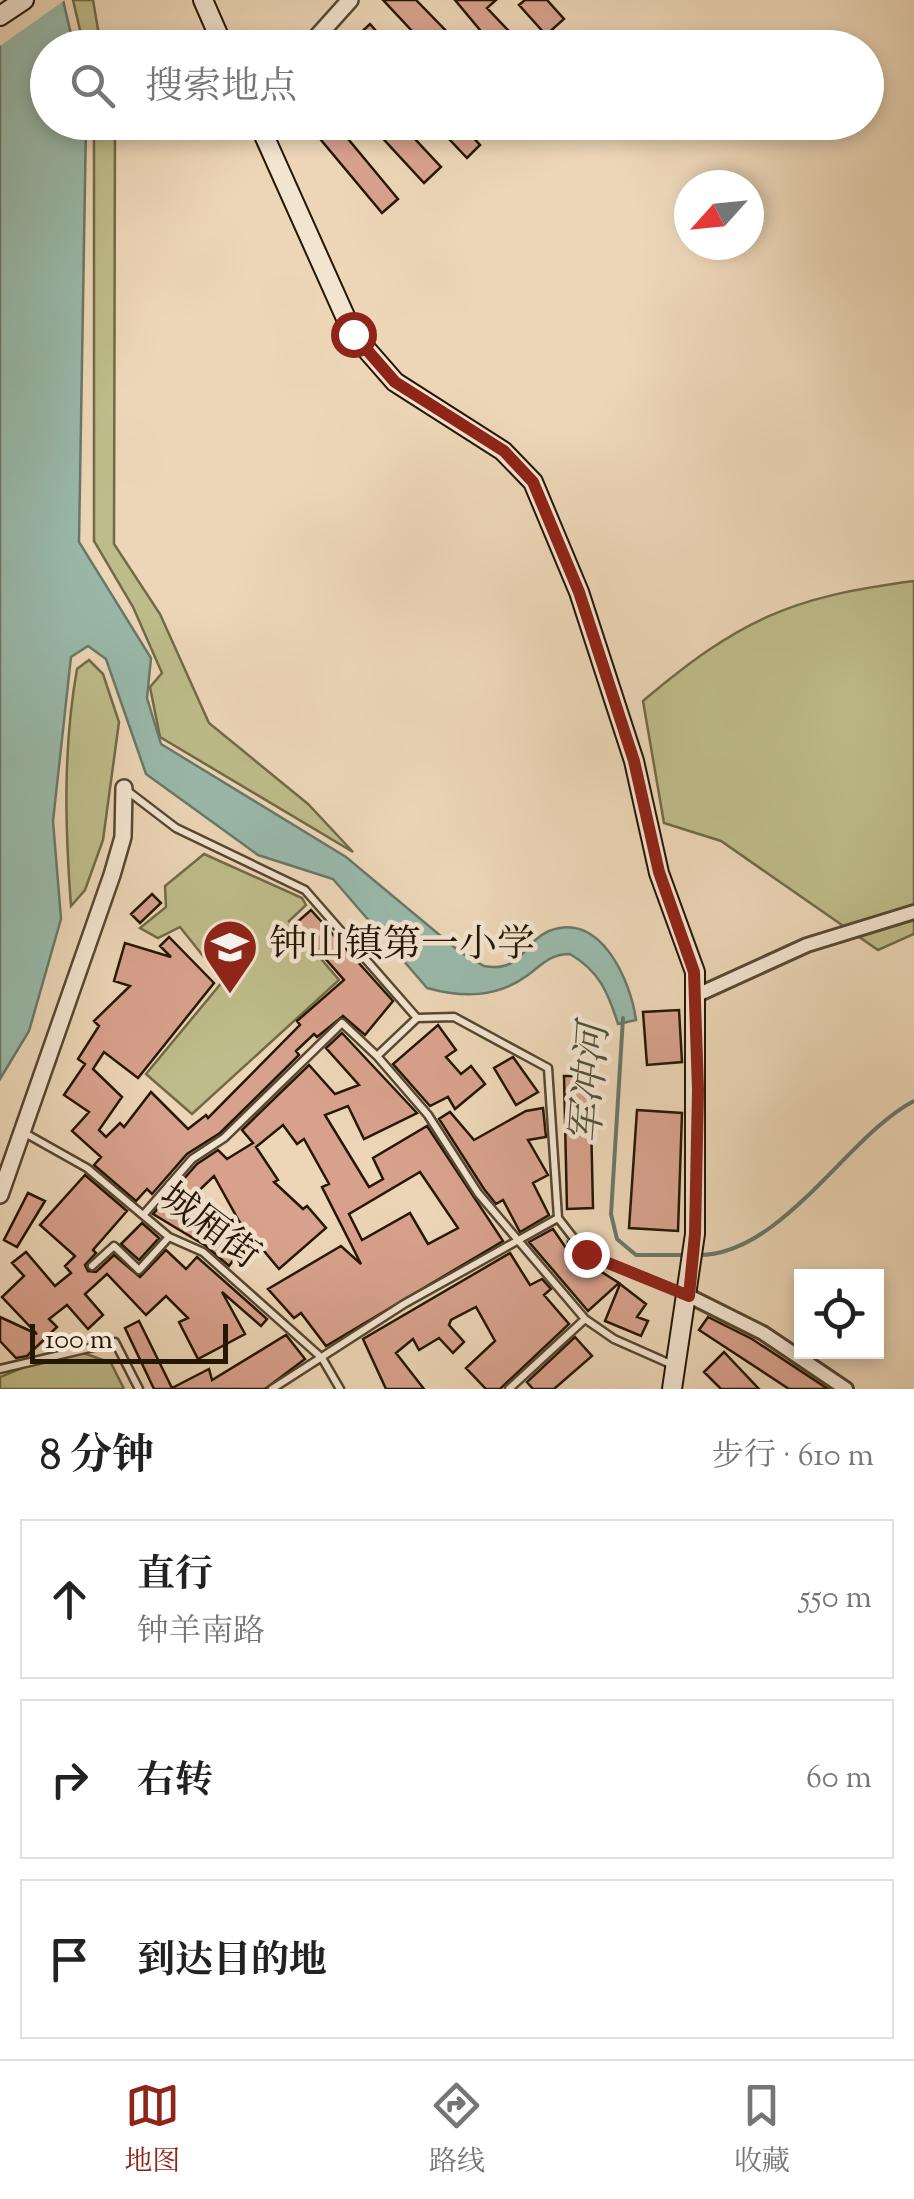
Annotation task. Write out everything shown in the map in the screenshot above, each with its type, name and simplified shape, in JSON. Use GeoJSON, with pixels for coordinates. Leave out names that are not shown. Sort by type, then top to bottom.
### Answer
{"type":"FeatureCollection","features":[{"type":"Feature","properties":{"kind":"main road"},"geometry":{"type":"LineString","coordinates":[[0,16],[24,0]]}},
{"type":"Feature","properties":{"kind":"main road"},"geometry":{"type":"LineString","coordinates":[[203,0],[216,30]]}},
{"type":"Feature","properties":{"kind":"main road"},"geometry":{"type":"LineString","coordinates":[[266,140],[353,334],[395,382],[504,451],[533,482],[579,592],[634,761],[659,872],[694,972],[695,1234],[689,1296],[672,1389]]}},
{"type":"Feature","properties":{"kind":"street"},"geometry":{"type":"LineString","coordinates":[[323,30],[350,0]]}},
{"type":"Feature","properties":{"kind":"street"},"geometry":{"type":"LineString","coordinates":[[0,1195],[123,837],[124,788]]}},
{"type":"Feature","properties":{"kind":"street"},"geometry":{"type":"LineString","coordinates":[[695,996],[807,945],[914,912]]}},
{"type":"Feature","properties":{"kind":"street"},"geometry":{"type":"LineString","coordinates":[[689,1296],[763,1333],[846,1389]]}},
{"type":"Feature","properties":{"kind":"lane"},"geometry":{"type":"LineString","coordinates":[[124,788],[176,828],[305,890],[417,1018]]}},
{"type":"Feature","properties":{"kind":"lane"},"geometry":{"type":"LineString","coordinates":[[378,1056],[417,1018],[454,1017],[548,1068],[558,1218],[586,1254],[689,1296]]}},
{"type":"Feature","properties":{"kind":"lane"},"geometry":{"type":"LineString","coordinates":[[145,1213],[192,1159],[224,1138],[342,1023],[378,1056],[436,1126],[478,1193],[585,1319],[614,1339],[676,1366]]}},
{"type":"Feature","properties":{"kind":"lane","name":"城厢街"},"geometry":{"type":"LineString","coordinates":[[23,1132],[87,1168],[169,1237],[202,1252],[322,1358],[340,1389]]}},
{"type":"Feature","properties":{"kind":"lane"},"geometry":{"type":"LineString","coordinates":[[272,1389],[404,1304],[558,1218]]}},
{"type":"Feature","properties":{"kind":"lane"},"geometry":{"type":"LineString","coordinates":[[92,1266],[114,1246],[139,1270],[169,1237]]}},
{"type":"Feature","properties":{"kind":"lane"},"geometry":{"type":"LineString","coordinates":[[509,1389],[585,1319]]}},
{"type":"Feature","properties":{"kind":"lane"},"geometry":{"type":"LineString","coordinates":[[0,1369],[115,1342],[139,1389]]}},
{"type":"Feature","properties":{"kind":"shaded area"},"geometry":{"type":"Polygon","coordinates":[[[0,0],[63,0],[70,30],[30,30],[30,140],[86,140],[79,542],[151,658],[147,698],[161,744],[346,857],[460,952],[484,966],[497,967],[515,961],[549,931],[567,927],[584,931],[610,953],[620,970],[636,1020],[618,1024],[601,983],[570,954],[552,958],[516,983],[492,992],[467,994],[427,988],[333,879],[258,855],[146,774],[106,659],[88,646],[71,657],[53,821],[61,919],[29,1031],[0,1079],[0,0]]]}},
{"type":"Feature","properties":{"kind":"shaded area"},"geometry":{"type":"Polygon","coordinates":[[[73,0],[93,0],[98,30],[80,30],[73,0]]]}},
{"type":"Feature","properties":{"kind":"shaded area"},"geometry":{"type":"Polygon","coordinates":[[[94,140],[115,140],[114,544],[160,614],[209,723],[308,804],[353,852],[160,737],[150,687],[162,673],[133,607],[94,541],[94,140]]]}},
{"type":"Feature","properties":{"kind":"shaded area"},"geometry":{"type":"Polygon","coordinates":[[[914,581],[914,934],[878,950],[721,841],[664,823],[643,701],[708,650],[768,617],[832,595],[914,581]]]}},
{"type":"Feature","properties":{"kind":"shaded area"},"geometry":{"type":"Polygon","coordinates":[[[89,660],[103,674],[119,722],[103,840],[85,890],[71,906],[69,728],[77,669],[89,660]]]}},
{"type":"Feature","properties":{"kind":"shaded area"},"geometry":{"type":"Polygon","coordinates":[[[204,854],[302,898],[306,905],[289,921],[339,980],[192,1114],[146,1074],[223,981],[180,927],[158,938],[140,928],[166,907],[165,886],[204,854]]]}},
{"type":"Feature","properties":{"kind":"shaded area"},"geometry":{"type":"Polygon","coordinates":[[[70,1348],[111,1363],[124,1389],[0,1389],[0,1377],[70,1348]]]}},
{"type":"Feature","properties":{"kind":"pier"},"geometry":{"type":"Polygon","coordinates":[[[0,0],[65,0],[0,46],[0,0]]]}},
{"type":"Feature","properties":{"kind":"building"},"geometry":{"type":"Polygon","coordinates":[[[383,0],[416,0],[445,30],[411,30],[383,0]]]}},
{"type":"Feature","properties":{"kind":"building"},"geometry":{"type":"Polygon","coordinates":[[[455,0],[496,0],[487,8],[508,30],[480,30],[455,0]]]}},
{"type":"Feature","properties":{"kind":"building"},"geometry":{"type":"Polygon","coordinates":[[[525,0],[547,0],[564,19],[552,30],[542,30],[519,5],[525,0]]]}},
{"type":"Feature","properties":{"kind":"building"},"geometry":{"type":"Polygon","coordinates":[[[321,140],[349,140],[398,199],[382,213],[321,140]]]}},
{"type":"Feature","properties":{"kind":"building"},"geometry":{"type":"Polygon","coordinates":[[[384,140],[416,140],[441,167],[424,183],[384,140]]]}},
{"type":"Feature","properties":{"kind":"building"},"geometry":{"type":"Polygon","coordinates":[[[450,140],[475,140],[480,145],[467,158],[450,140]]]}},
{"type":"Feature","properties":{"kind":"building"},"geometry":{"type":"Polygon","coordinates":[[[152,894],[161,903],[140,923],[131,914],[152,894]]]}},
{"type":"Feature","properties":{"kind":"building"},"geometry":{"type":"Polygon","coordinates":[[[311,910],[393,1001],[365,1035],[343,1016],[317,1037],[314,1034],[296,1051],[299,1055],[220,1133],[187,1154],[152,1194],[147,1189],[136,1201],[94,1165],[101,1157],[72,1131],[89,1112],[64,1095],[85,1064],[78,1059],[99,1026],[94,1021],[130,986],[114,981],[125,943],[171,957],[160,946],[169,937],[214,983],[138,1078],[104,1052],[93,1069],[122,1097],[99,1130],[106,1137],[120,1123],[124,1127],[151,1092],[188,1129],[206,1115],[208,1118],[300,1025],[297,1021],[344,980],[295,924],[311,910]]]}},
{"type":"Feature","properties":{"kind":"building"},"geometry":{"type":"Polygon","coordinates":[[[679,1010],[682,1062],[647,1065],[643,1012],[679,1010]]]}},
{"type":"Feature","properties":{"kind":"building"},"geometry":{"type":"Polygon","coordinates":[[[438,1025],[456,1050],[446,1057],[461,1074],[471,1066],[485,1084],[455,1109],[448,1097],[430,1106],[393,1064],[438,1025]]]}},
{"type":"Feature","properties":{"kind":"building"},"geometry":{"type":"Polygon","coordinates":[[[342,1033],[417,1113],[364,1139],[348,1106],[325,1115],[369,1187],[383,1179],[373,1158],[427,1126],[503,1241],[326,1346],[301,1313],[294,1318],[268,1289],[341,1246],[361,1264],[322,1187],[329,1184],[304,1139],[297,1144],[283,1125],[256,1147],[278,1180],[274,1182],[303,1209],[307,1206],[326,1228],[279,1269],[239,1221],[214,1176],[185,1204],[242,1248],[229,1266],[206,1246],[153,1214],[197,1164],[218,1150],[227,1159],[253,1143],[242,1130],[309,1065],[335,1094],[359,1085],[326,1048],[342,1033]],[[420,1172],[349,1214],[362,1240],[410,1213],[428,1244],[458,1228],[420,1172]]]}},
{"type":"Feature","properties":{"kind":"building"},"geometry":{"type":"Polygon","coordinates":[[[513,1057],[538,1092],[516,1105],[494,1068],[513,1057]]]}},
{"type":"Feature","properties":{"kind":"building"},"geometry":{"type":"Polygon","coordinates":[[[564,1076],[590,1076],[593,1208],[567,1209],[564,1076]]]}},
{"type":"Feature","properties":{"kind":"building"},"geometry":{"type":"Polygon","coordinates":[[[543,1108],[546,1137],[528,1140],[548,1175],[533,1183],[549,1215],[520,1232],[503,1200],[496,1204],[484,1189],[439,1119],[450,1112],[474,1140],[526,1111],[543,1108]]]}},
{"type":"Feature","properties":{"kind":"building"},"geometry":{"type":"Polygon","coordinates":[[[637,1110],[682,1113],[678,1231],[629,1228],[637,1110]]]}},
{"type":"Feature","properties":{"kind":"building"},"geometry":{"type":"Polygon","coordinates":[[[85,1175],[127,1211],[93,1250],[96,1253],[85,1265],[88,1271],[96,1272],[114,1255],[140,1277],[166,1250],[186,1269],[197,1257],[267,1319],[261,1326],[222,1292],[245,1334],[198,1359],[179,1322],[188,1318],[166,1296],[146,1315],[107,1274],[85,1294],[103,1315],[88,1329],[67,1305],[49,1319],[57,1327],[27,1356],[16,1358],[0,1341],[0,1317],[37,1334],[2,1297],[24,1276],[12,1263],[26,1252],[55,1286],[71,1273],[65,1266],[75,1256],[40,1225],[85,1175]]]}},
{"type":"Feature","properties":{"kind":"building"},"geometry":{"type":"Polygon","coordinates":[[[28,1193],[45,1201],[17,1247],[4,1240],[28,1193]]]}},
{"type":"Feature","properties":{"kind":"building"},"geometry":{"type":"Polygon","coordinates":[[[142,1223],[159,1238],[139,1260],[121,1244],[142,1223]]]}},
{"type":"Feature","properties":{"kind":"building"},"geometry":{"type":"Polygon","coordinates":[[[553,1229],[568,1251],[568,1243],[581,1259],[619,1283],[588,1311],[529,1242],[553,1229]]]}},
{"type":"Feature","properties":{"kind":"building"},"geometry":{"type":"Polygon","coordinates":[[[510,1253],[530,1285],[542,1279],[551,1289],[544,1295],[569,1324],[500,1389],[486,1389],[466,1368],[495,1341],[476,1307],[451,1320],[449,1325],[464,1342],[453,1353],[439,1338],[419,1350],[413,1339],[396,1353],[424,1389],[386,1389],[363,1339],[510,1253]]]}},
{"type":"Feature","properties":{"kind":"building"},"geometry":{"type":"Polygon","coordinates":[[[620,1284],[646,1304],[637,1317],[648,1321],[641,1336],[605,1321],[620,1284]]]}},
{"type":"Feature","properties":{"kind":"building"},"geometry":{"type":"Polygon","coordinates":[[[708,1317],[752,1339],[828,1389],[789,1389],[699,1330],[708,1317]]]}},
{"type":"Feature","properties":{"kind":"building"},"geometry":{"type":"Polygon","coordinates":[[[139,1321],[172,1388],[209,1369],[212,1380],[286,1335],[305,1359],[265,1389],[154,1389],[125,1328],[139,1321]]]}},
{"type":"Feature","properties":{"kind":"building"},"geometry":{"type":"Polygon","coordinates":[[[575,1337],[592,1356],[554,1389],[533,1389],[527,1382],[575,1337]]]}},
{"type":"Feature","properties":{"kind":"building"},"geometry":{"type":"Polygon","coordinates":[[[724,1352],[759,1389],[721,1389],[704,1372],[724,1352]]]}},
{"type":"Feature","properties":{"kind":"waterway","name":"军冲河"},"geometry":{"type":"LineString","coordinates":[[623,1018],[611,1214],[617,1239],[636,1255],[684,1255]]}},
{"type":"Feature","properties":{"kind":"waterway","name":"军冲河"},"geometry":{"type":"LineString","coordinates":[[699,1255],[729,1250],[758,1236],[786,1215],[890,1117],[914,1101]]}},
{"type":"Feature","properties":{"kind":"place","name":"钟山镇第一小学"},"geometry":{"type":"Point","coordinates":[230,996]}},
{"type":"Feature","properties":{"kind":"route"},"geometry":{"type":"LineString","coordinates":[[353,334],[395,382],[504,451],[533,482],[579,592],[634,761],[659,872],[694,972],[698,1090],[695,1234],[689,1296],[586,1254]]}}]}
